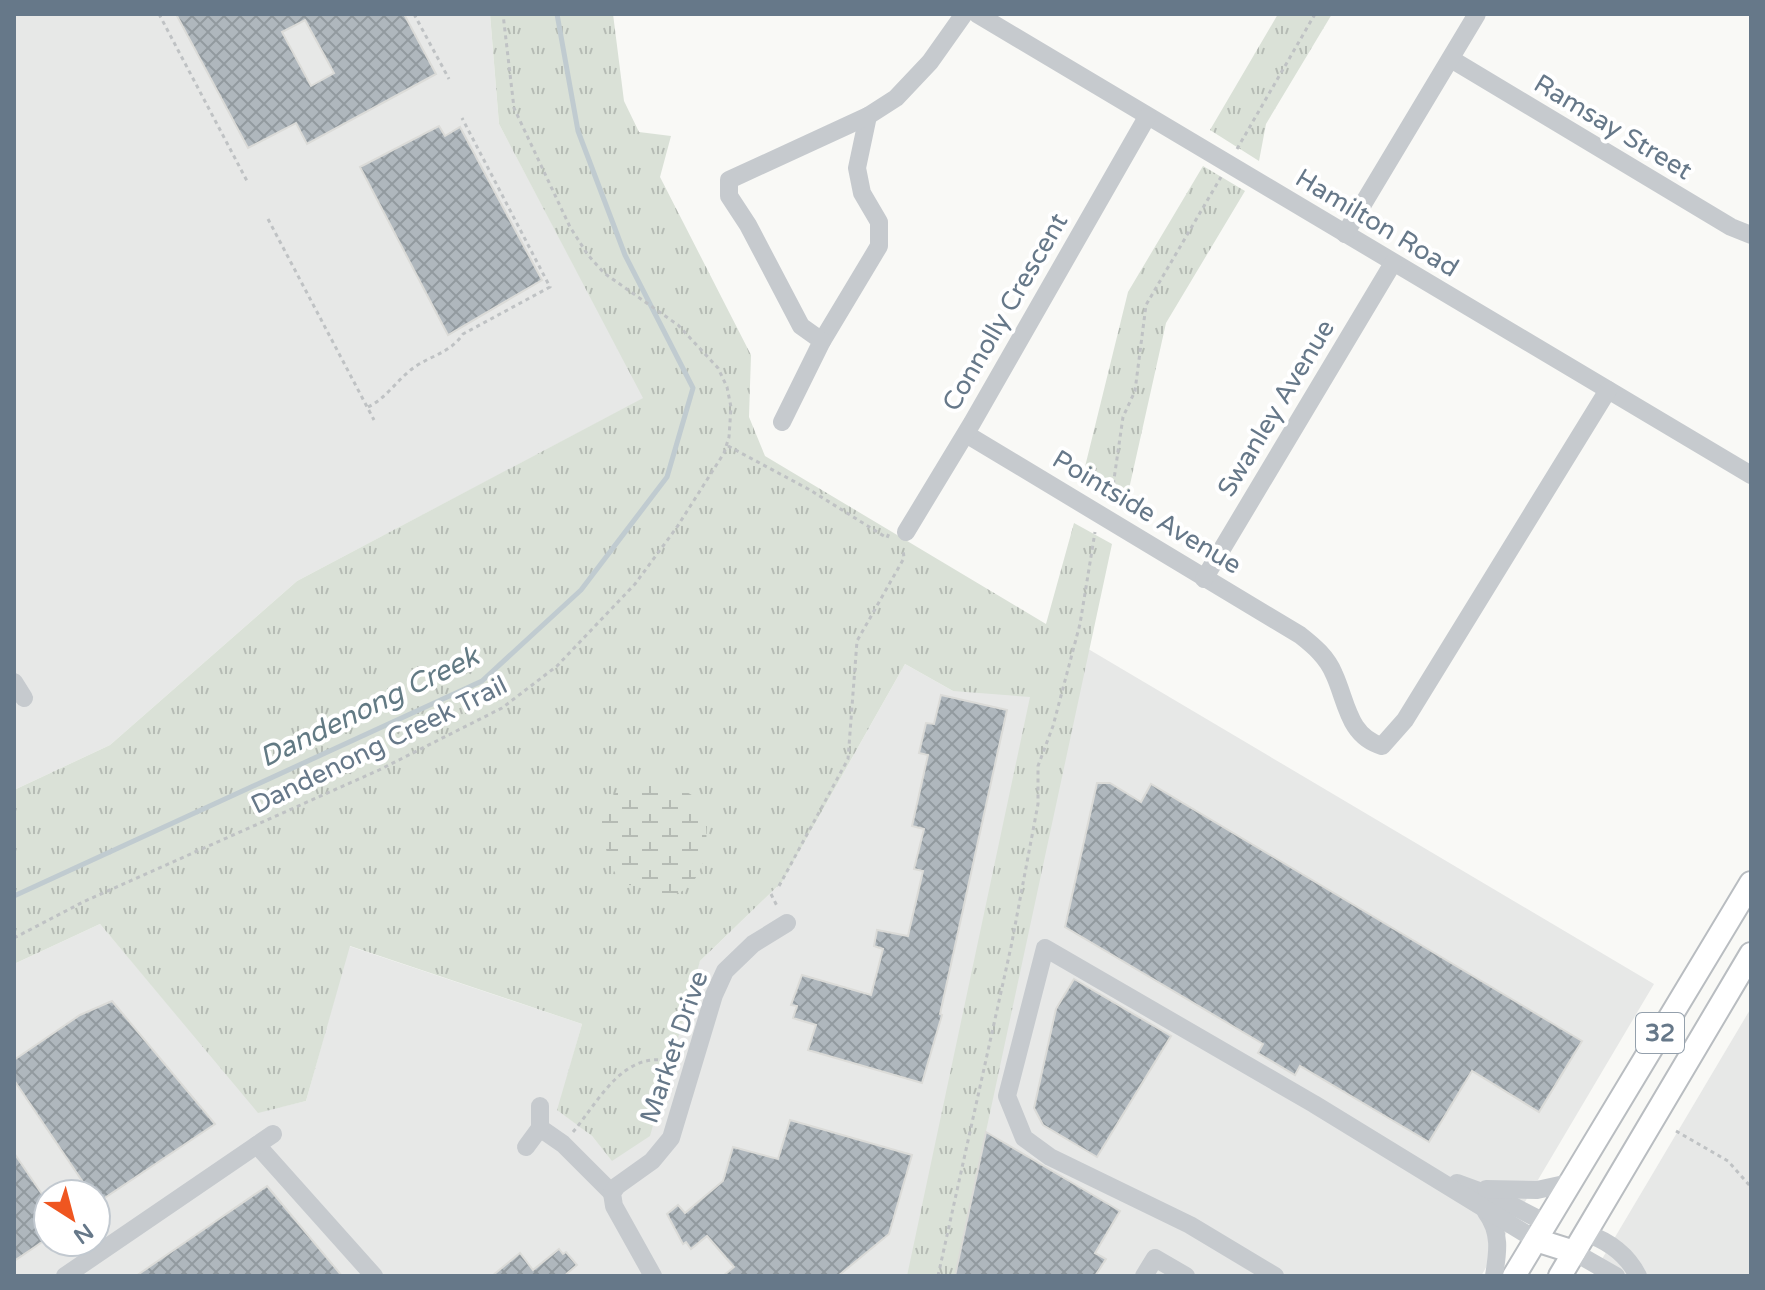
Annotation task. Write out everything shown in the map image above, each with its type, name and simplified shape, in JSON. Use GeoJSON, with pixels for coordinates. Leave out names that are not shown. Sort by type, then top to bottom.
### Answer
{"type":"FeatureCollection","features":[{"type":"Feature","properties":{"kind":"main road","name":"32"},"geometry":{"type":"LineString","coordinates":[[1514,1276],[1751,883]]}},
{"type":"Feature","properties":{"kind":"main road","name":"32"},"geometry":{"type":"LineString","coordinates":[[1560,1276],[1751,954]]}},
{"type":"Feature","properties":{"kind":"main road"},"geometry":{"type":"LineString","coordinates":[[1541,1232],[1580,1242]]}},
{"type":"Feature","properties":{"kind":"street"},"geometry":{"type":"LineString","coordinates":[[822,341],[801,326],[748,225],[729,196],[729,180],[868,116],[896,98],[930,62],[964,14]]}},
{"type":"Feature","properties":{"kind":"street","name":"Hamilton Road"},"geometry":{"type":"LineString","coordinates":[[977,14],[1751,475]]}},
{"type":"Feature","properties":{"kind":"street"},"geometry":{"type":"LineString","coordinates":[[1345,234],[1477,14]]}},
{"type":"Feature","properties":{"kind":"street","name":"Ramsay Street"},"geometry":{"type":"LineString","coordinates":[[1451,59],[1731,227],[1751,235]]}},
{"type":"Feature","properties":{"kind":"street"},"geometry":{"type":"LineString","coordinates":[[782,422],[822,341],[879,246],[879,222],[862,193],[857,168],[868,116]]}},
{"type":"Feature","properties":{"kind":"street","name":"Connolly Crescent"},"geometry":{"type":"LineString","coordinates":[[902,538],[966,434],[1147,117]]}},
{"type":"Feature","properties":{"kind":"street","name":"Swanley Avenue"},"geometry":{"type":"LineString","coordinates":[[1204,579],[1393,263]]}},
{"type":"Feature","properties":{"kind":"street","name":"Pointside Avenue"},"geometry":{"type":"LineString","coordinates":[[966,434],[1300,635],[1319,650],[1334,673],[1351,721],[1367,741],[1382,746],[1405,720],[1608,390]]}},
{"type":"Feature","properties":{"kind":"street"},"geometry":{"type":"LineString","coordinates":[[14,682],[24,698]]}},
{"type":"Feature","properties":{"kind":"street","name":"Market Drive"},"geometry":{"type":"LineString","coordinates":[[612,1193],[652,1161],[669,1142],[714,995],[725,971],[753,944],[787,923]]}},
{"type":"Feature","properties":{"kind":"street"},"geometry":{"type":"LineString","coordinates":[[1275,1276],[1190,1225],[1050,1157],[1024,1138],[1007,1096],[1045,948],[1485,1210],[1541,1232]]}},
{"type":"Feature","properties":{"kind":"street"},"geometry":{"type":"LineString","coordinates":[[526,1147],[540,1128],[540,1106]]}},
{"type":"Feature","properties":{"kind":"street"},"geometry":{"type":"LineString","coordinates":[[540,1128],[563,1144],[612,1193],[614,1206],[653,1276]]}},
{"type":"Feature","properties":{"kind":"street"},"geometry":{"type":"LineString","coordinates":[[65,1276],[273,1134]]}},
{"type":"Feature","properties":{"kind":"street"},"geometry":{"type":"LineString","coordinates":[[257,1145],[374,1276]]}},
{"type":"Feature","properties":{"kind":"street"},"geometry":{"type":"LineString","coordinates":[[1424,1171],[1498,1198],[1541,1232]]}},
{"type":"Feature","properties":{"kind":"street"},"geometry":{"type":"LineString","coordinates":[[1467,1187],[1537,1190],[1569,1183]]}},
{"type":"Feature","properties":{"kind":"street"},"geometry":{"type":"LineString","coordinates":[[1485,1210],[1496,1227],[1498,1239],[1494,1276]]}},
{"type":"Feature","properties":{"kind":"street"},"geometry":{"type":"LineString","coordinates":[[1580,1242],[1616,1276]]}},
{"type":"Feature","properties":{"kind":"street"},"geometry":{"type":"LineString","coordinates":[[1580,1242],[1610,1243],[1638,1276]]}},
{"type":"Feature","properties":{"kind":"street"},"geometry":{"type":"LineString","coordinates":[[1144,1276],[1155,1258],[1186,1276]]}},
{"type":"Feature","properties":{"kind":"path"},"geometry":{"type":"LineString","coordinates":[[159,14],[247,181]]}},
{"type":"Feature","properties":{"kind":"path"},"geometry":{"type":"LineString","coordinates":[[414,14],[449,79]]}},
{"type":"Feature","properties":{"kind":"path","name":"Dandenong Creek Trail"},"geometry":{"type":"LineString","coordinates":[[14,938],[83,902],[379,770],[502,708],[531,688],[567,656],[635,584],[677,527],[727,445],[730,397],[718,368],[678,325],[604,273],[570,227],[514,108],[503,14]]}},
{"type":"Feature","properties":{"kind":"path"},"geometry":{"type":"LineString","coordinates":[[1236,150],[1315,14]]}},
{"type":"Feature","properties":{"kind":"path"},"geometry":{"type":"LineString","coordinates":[[368,407],[378,402],[414,367],[455,345],[463,334],[550,287],[462,118]]}},
{"type":"Feature","properties":{"kind":"path"},"geometry":{"type":"LineString","coordinates":[[1110,503],[1123,417],[1135,391],[1146,305],[1219,180]]}},
{"type":"Feature","properties":{"kind":"path"},"geometry":{"type":"LineString","coordinates":[[268,219],[374,420]]}},
{"type":"Feature","properties":{"kind":"path"},"geometry":{"type":"LineString","coordinates":[[727,445],[810,490],[887,538],[894,525],[902,538],[904,550],[904,558],[857,641],[848,759],[779,886]]}},
{"type":"Feature","properties":{"kind":"path"},"geometry":{"type":"LineString","coordinates":[[938,1276],[1011,947],[1038,804],[1038,766],[1053,726],[1080,624],[1095,532]]}},
{"type":"Feature","properties":{"kind":"path"},"geometry":{"type":"LineString","coordinates":[[563,1144],[625,1070],[647,1060],[673,1062]]}},
{"type":"Feature","properties":{"kind":"path"},"geometry":{"type":"LineString","coordinates":[[1676,1131],[1728,1161],[1751,1187]]}},
{"type":"Feature","properties":{"kind":"shaded area"},"geometry":{"type":"Polygon","coordinates":[[[14,14],[490,14],[499,124],[644,398],[297,581],[110,745],[14,790],[14,14]]]}},
{"type":"Feature","properties":{"kind":"shaded area"},"geometry":{"type":"Polygon","coordinates":[[[1046,624],[1654,984],[1481,1276],[14,1276],[14,964],[100,924],[259,1112],[306,1101],[349,946],[582,1024],[558,1110],[592,1136],[612,1160],[700,961],[782,882],[905,664],[953,691],[1046,624]]]}},
{"type":"Feature","properties":{"kind":"shaded area"},"geometry":{"type":"Polygon","coordinates":[[[1751,1008],[1751,1276],[1592,1276],[1751,1008]]]}},
{"type":"Feature","properties":{"kind":"green space"},"geometry":{"type":"Polygon","coordinates":[[[490,14],[613,14],[624,101],[639,132],[671,136],[660,177],[751,355],[749,417],[765,456],[1046,624],[1074,523],[1112,544],[955,1276],[907,1276],[1030,697],[953,691],[905,664],[782,882],[700,961],[650,1136],[612,1161],[592,1136],[557,1110],[582,1024],[350,946],[306,1101],[258,1113],[100,924],[14,964],[14,790],[110,745],[297,581],[643,398],[499,124],[490,14]]]}},
{"type":"Feature","properties":{"kind":"green space"},"geometry":{"type":"Polygon","coordinates":[[[1278,14],[1332,14],[1266,124],[1259,161],[1210,130],[1278,14]]]}},
{"type":"Feature","properties":{"kind":"green space"},"geometry":{"type":"Polygon","coordinates":[[[1203,166],[1245,191],[1166,323],[1125,507],[1081,483],[1128,292],[1203,166]]]}},
{"type":"Feature","properties":{"kind":"green space"},"geometry":{"type":"Polygon","coordinates":[[[655,781],[695,798],[702,808],[705,822],[705,853],[701,868],[685,890],[673,894],[643,886],[624,885],[612,866],[599,827],[601,811],[611,796],[627,787],[655,781]]]}},
{"type":"Feature","properties":{"kind":"building"},"geometry":{"type":"Polygon","coordinates":[[[176,14],[404,14],[436,74],[307,144],[296,123],[248,148],[176,14]],[[305,20],[282,32],[311,86],[334,73],[305,20]]]}},
{"type":"Feature","properties":{"kind":"building"},"geometry":{"type":"Polygon","coordinates":[[[439,126],[445,136],[460,127],[542,280],[448,335],[360,167],[439,126]]]}},
{"type":"Feature","properties":{"kind":"building"},"geometry":{"type":"Polygon","coordinates":[[[941,695],[1007,710],[942,1015],[922,1083],[808,1050],[816,1025],[793,1018],[797,1006],[791,1005],[802,975],[871,995],[883,949],[874,946],[877,930],[908,936],[923,871],[914,869],[924,829],[912,826],[928,755],[919,753],[926,723],[934,724],[941,695]]]}},
{"type":"Feature","properties":{"kind":"building"},"geometry":{"type":"Polygon","coordinates":[[[1097,783],[1110,783],[1141,802],[1151,784],[1582,1041],[1539,1112],[1472,1071],[1429,1142],[1300,1066],[1295,1075],[1258,1053],[1263,1044],[1065,927],[1097,783]]]}},
{"type":"Feature","properties":{"kind":"building"},"geometry":{"type":"Polygon","coordinates":[[[1074,979],[1171,1036],[1097,1157],[1043,1125],[1034,1108],[1056,1009],[1074,979]]]}},
{"type":"Feature","properties":{"kind":"building"},"geometry":{"type":"Polygon","coordinates":[[[112,1001],[215,1124],[112,1193],[112,1178],[80,1178],[14,1080],[14,1060],[80,1015],[112,1001]]]}},
{"type":"Feature","properties":{"kind":"building"},"geometry":{"type":"Polygon","coordinates":[[[790,1120],[912,1155],[889,1234],[838,1276],[723,1276],[734,1267],[707,1236],[691,1249],[686,1242],[683,1244],[667,1214],[678,1205],[685,1213],[723,1181],[733,1147],[778,1159],[790,1120]]]}},
{"type":"Feature","properties":{"kind":"building"},"geometry":{"type":"Polygon","coordinates":[[[986,1132],[1120,1211],[1095,1253],[1106,1259],[1095,1276],[955,1276],[986,1132]]]}},
{"type":"Feature","properties":{"kind":"building"},"geometry":{"type":"Polygon","coordinates":[[[14,1153],[32,1179],[32,1249],[14,1261],[14,1153]]]}},
{"type":"Feature","properties":{"kind":"building"},"geometry":{"type":"Polygon","coordinates":[[[267,1186],[342,1276],[136,1276],[267,1186]]]}},
{"type":"Feature","properties":{"kind":"building"},"geometry":{"type":"Polygon","coordinates":[[[559,1249],[563,1254],[566,1252],[577,1265],[564,1276],[492,1276],[520,1253],[533,1270],[559,1249]]]}},
{"type":"Feature","properties":{"kind":"waterway","name":"Dandenong Creek"},"geometry":{"type":"LineString","coordinates":[[14,896],[482,681],[581,590],[667,477],[693,388],[625,255],[578,131],[557,14]]}}]}
